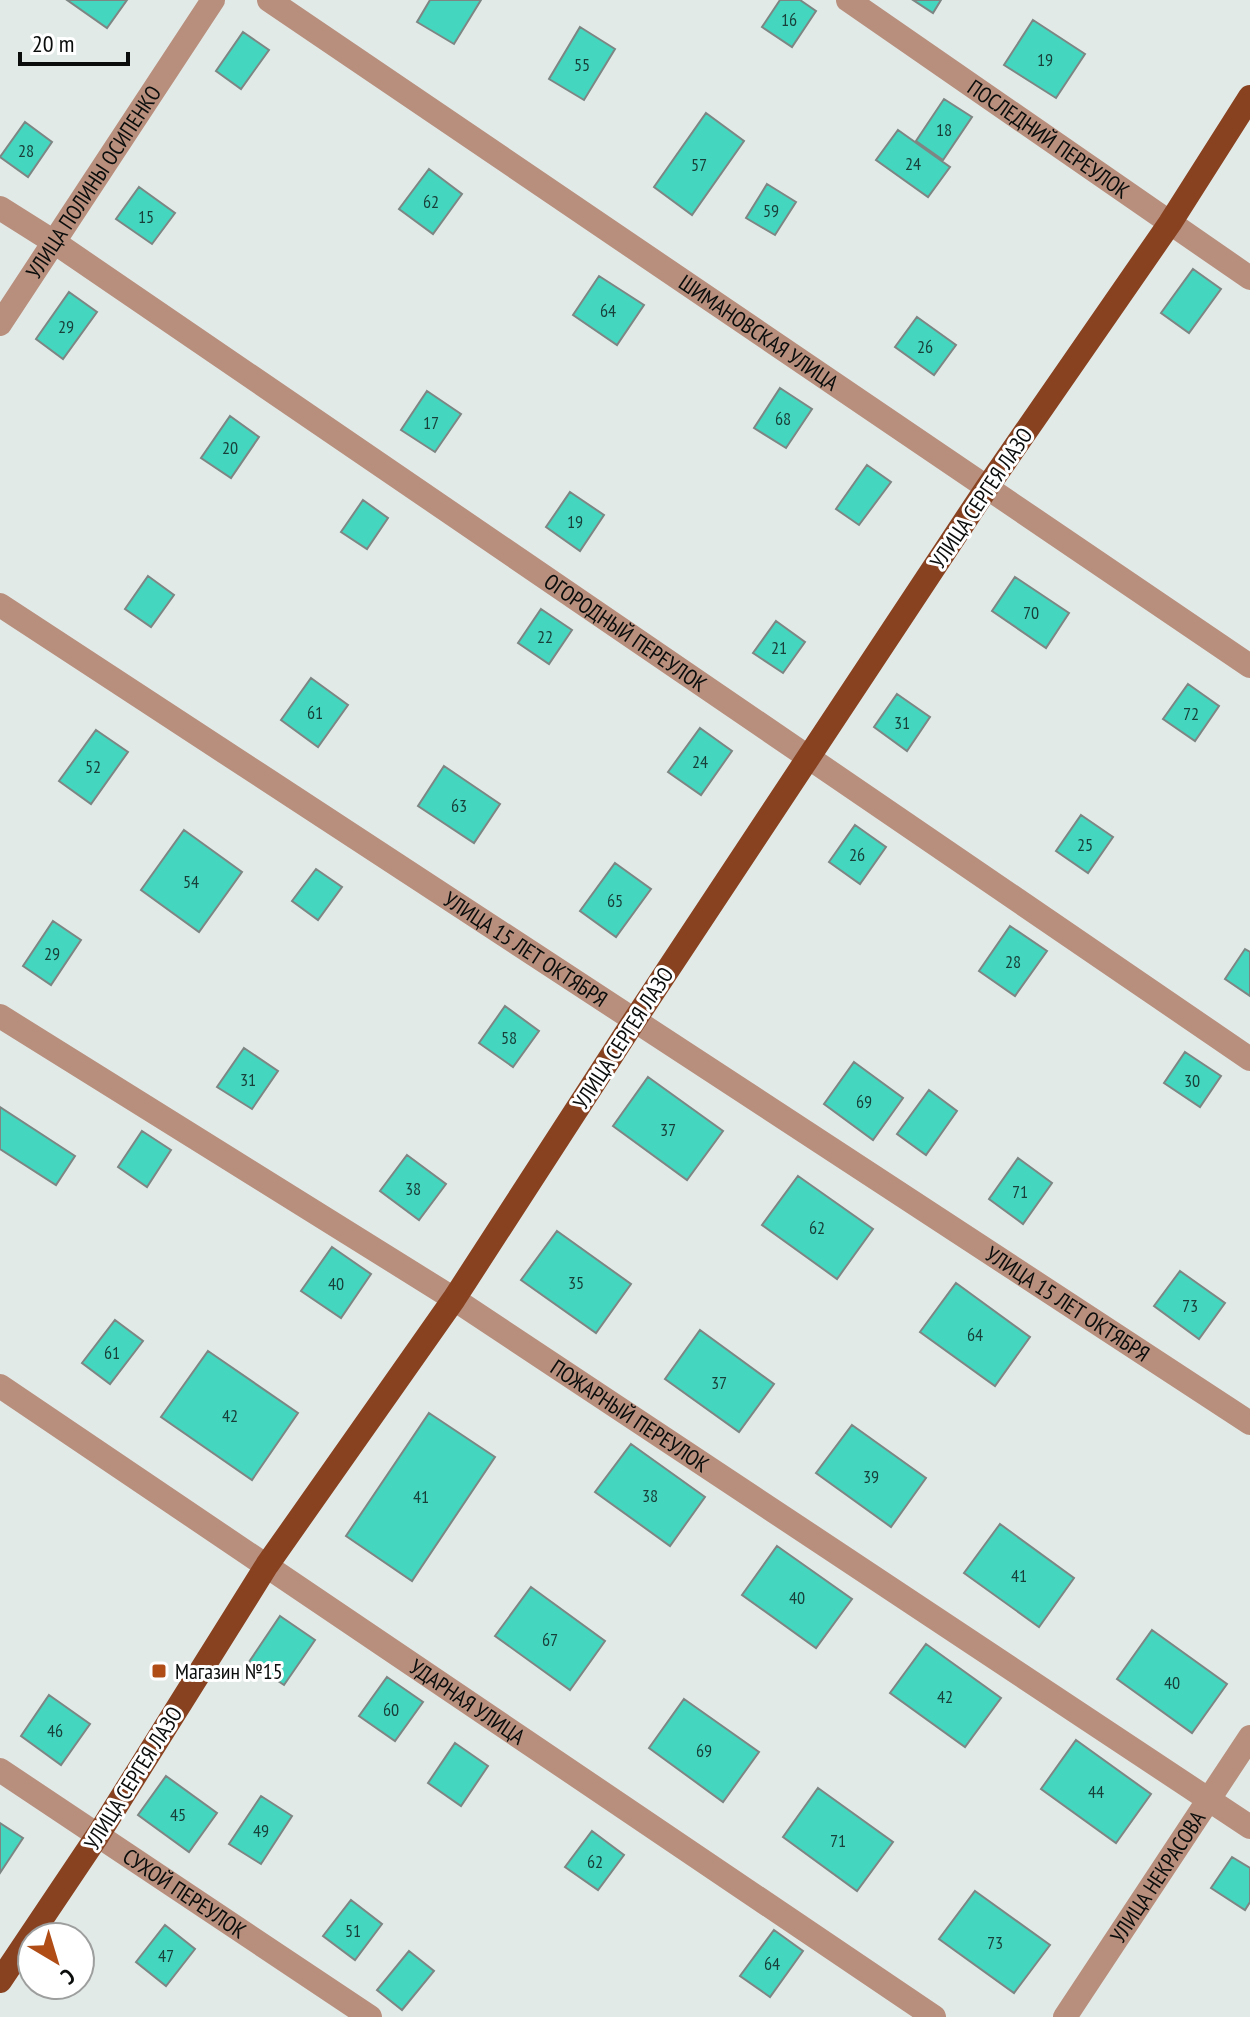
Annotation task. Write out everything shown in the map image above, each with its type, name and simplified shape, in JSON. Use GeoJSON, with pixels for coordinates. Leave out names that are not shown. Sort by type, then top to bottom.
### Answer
{"type":"FeatureCollection","features":[{"type":"Feature","properties":{"kind":"main road","name":"УЛИЦА СЕРГЕЯ ЛАЗО"},"geometry":{"type":"LineString","coordinates":[[0,1981],[98,1835],[267,1565],[454,1299],[988,486],[1170,223],[1250,97]]}},
{"type":"Feature","properties":{"kind":"street","name":"УЛИЦА ПОЛИНЫ ОСИПЕНКО"},"geometry":{"type":"LineString","coordinates":[[0,324],[213,0]]}},
{"type":"Feature","properties":{"kind":"street","name":"ШИМАНОВСКАЯ УЛИЦА"},"geometry":{"type":"LineString","coordinates":[[269,0],[1250,666]]}},
{"type":"Feature","properties":{"kind":"street","name":"ПОСЛЕДНИЙ ПЕРЕУЛОК"},"geometry":{"type":"LineString","coordinates":[[848,0],[1250,278]]}},
{"type":"Feature","properties":{"kind":"street","name":"ОГОРОДНЫЙ ПЕРЕУЛОК"},"geometry":{"type":"LineString","coordinates":[[0,208],[1250,1059]]}},
{"type":"Feature","properties":{"kind":"street","name":"УЛИЦА 15 ЛЕТ ОКТЯБРЯ"},"geometry":{"type":"LineString","coordinates":[[0,605],[1250,1423]]}},
{"type":"Feature","properties":{"kind":"street","name":"ПОЖАРНЫЙ ПЕРЕУЛОК"},"geometry":{"type":"LineString","coordinates":[[0,1016],[454,1299],[1250,1827]]}},
{"type":"Feature","properties":{"kind":"street","name":"УДАРНАЯ УЛИЦА"},"geometry":{"type":"LineString","coordinates":[[0,1386],[934,2017]]}},
{"type":"Feature","properties":{"kind":"street","name":"УЛИЦА НЕКРАСОВА"},"geometry":{"type":"LineString","coordinates":[[1065,2017],[1250,1737]]}},
{"type":"Feature","properties":{"kind":"street","name":"СУХОЙ ПЕРЕУЛОК"},"geometry":{"type":"LineString","coordinates":[[0,1770],[370,2017]]}},
{"type":"Feature","properties":{"kind":"building"},"geometry":{"type":"Polygon","coordinates":[[[67,0],[127,0],[107,28],[67,0]]]}},
{"type":"Feature","properties":{"kind":"building"},"geometry":{"type":"Polygon","coordinates":[[[430,0],[481,0],[454,44],[417,22],[430,0]]]}},
{"type":"Feature","properties":{"kind":"building"},"geometry":{"type":"Polygon","coordinates":[[[780,0],[800,0],[816,11],[792,47],[762,27],[780,0]]]}},
{"type":"Feature","properties":{"kind":"building"},"geometry":{"type":"Polygon","coordinates":[[[913,0],[941,0],[933,13],[913,0]]]}},
{"type":"Feature","properties":{"kind":"building"},"geometry":{"type":"Polygon","coordinates":[[[1033,20],[1085,54],[1056,98],[1004,65],[1033,20]]]}},
{"type":"Feature","properties":{"kind":"building"},"geometry":{"type":"Polygon","coordinates":[[[580,27],[615,49],[584,100],[549,79],[580,27]]]}},
{"type":"Feature","properties":{"kind":"building"},"geometry":{"type":"Polygon","coordinates":[[[243,32],[269,50],[241,89],[216,71],[243,32]]]}},
{"type":"Feature","properties":{"kind":"building"},"geometry":{"type":"Polygon","coordinates":[[[944,99],[972,117],[943,160],[916,141],[944,99]]]}},
{"type":"Feature","properties":{"kind":"building"},"geometry":{"type":"Polygon","coordinates":[[[706,113],[744,141],[692,215],[654,187],[706,113]]]}},
{"type":"Feature","properties":{"kind":"building"},"geometry":{"type":"Polygon","coordinates":[[[25,122],[52,142],[28,177],[0,157],[25,122]]]}},
{"type":"Feature","properties":{"kind":"building"},"geometry":{"type":"Polygon","coordinates":[[[898,130],[950,167],[928,197],[876,160],[898,130]]]}},
{"type":"Feature","properties":{"kind":"building"},"geometry":{"type":"Polygon","coordinates":[[[429,169],[462,194],[433,234],[399,209],[429,169]]]}},
{"type":"Feature","properties":{"kind":"building"},"geometry":{"type":"Polygon","coordinates":[[[767,184],[796,202],[775,235],[746,218],[767,184]]]}},
{"type":"Feature","properties":{"kind":"building"},"geometry":{"type":"Polygon","coordinates":[[[139,187],[175,213],[152,244],[116,219],[139,187]]]}},
{"type":"Feature","properties":{"kind":"building"},"geometry":{"type":"Polygon","coordinates":[[[1193,269],[1221,289],[1189,333],[1161,313],[1193,269]]]}},
{"type":"Feature","properties":{"kind":"building"},"geometry":{"type":"Polygon","coordinates":[[[599,276],[644,305],[617,345],[573,315],[599,276]]]}},
{"type":"Feature","properties":{"kind":"building"},"geometry":{"type":"Polygon","coordinates":[[[69,292],[97,312],[63,359],[36,339],[69,292]]]}},
{"type":"Feature","properties":{"kind":"building"},"geometry":{"type":"Polygon","coordinates":[[[917,317],[956,345],[934,375],[895,347],[917,317]]]}},
{"type":"Feature","properties":{"kind":"building"},"geometry":{"type":"Polygon","coordinates":[[[780,388],[812,409],[786,448],[754,428],[780,388]]]}},
{"type":"Feature","properties":{"kind":"building"},"geometry":{"type":"Polygon","coordinates":[[[427,391],[461,414],[435,452],[401,430],[427,391]]]}},
{"type":"Feature","properties":{"kind":"building"},"geometry":{"type":"Polygon","coordinates":[[[230,416],[259,437],[231,478],[201,458],[230,416]]]}},
{"type":"Feature","properties":{"kind":"building"},"geometry":{"type":"Polygon","coordinates":[[[867,465],[891,482],[859,525],[836,509],[867,465]]]}},
{"type":"Feature","properties":{"kind":"building"},"geometry":{"type":"Polygon","coordinates":[[[570,492],[604,515],[580,551],[546,527],[570,492]]]}},
{"type":"Feature","properties":{"kind":"building"},"geometry":{"type":"Polygon","coordinates":[[[363,500],[388,518],[367,549],[341,532],[363,500]]]}},
{"type":"Feature","properties":{"kind":"building"},"geometry":{"type":"Polygon","coordinates":[[[148,576],[174,595],[151,627],[125,609],[148,576]]]}},
{"type":"Feature","properties":{"kind":"building"},"geometry":{"type":"Polygon","coordinates":[[[1015,577],[1069,613],[1046,648],[992,611],[1015,577]]]}},
{"type":"Feature","properties":{"kind":"building"},"geometry":{"type":"Polygon","coordinates":[[[541,609],[572,630],[549,664],[518,643],[541,609]]]}},
{"type":"Feature","properties":{"kind":"building"},"geometry":{"type":"Polygon","coordinates":[[[776,621],[805,642],[783,673],[753,653],[776,621]]]}},
{"type":"Feature","properties":{"kind":"building"},"geometry":{"type":"Polygon","coordinates":[[[311,678],[348,705],[318,747],[281,720],[311,678]]]}},
{"type":"Feature","properties":{"kind":"building"},"geometry":{"type":"Polygon","coordinates":[[[1188,684],[1219,706],[1195,741],[1163,719],[1188,684]]]}},
{"type":"Feature","properties":{"kind":"building"},"geometry":{"type":"Polygon","coordinates":[[[897,694],[930,717],[907,751],[874,727],[897,694]]]}},
{"type":"Feature","properties":{"kind":"building"},"geometry":{"type":"Polygon","coordinates":[[[700,728],[732,751],[701,795],[668,772],[700,728]]]}},
{"type":"Feature","properties":{"kind":"building"},"geometry":{"type":"Polygon","coordinates":[[[96,730],[128,752],[91,804],[59,781],[96,730]]]}},
{"type":"Feature","properties":{"kind":"building"},"geometry":{"type":"Polygon","coordinates":[[[444,766],[500,804],[474,843],[418,806],[444,766]]]}},
{"type":"Feature","properties":{"kind":"building"},"geometry":{"type":"Polygon","coordinates":[[[1081,815],[1113,837],[1088,873],[1056,851],[1081,815]]]}},
{"type":"Feature","properties":{"kind":"building"},"geometry":{"type":"Polygon","coordinates":[[[855,825],[886,847],[860,884],[829,862],[855,825]]]}},
{"type":"Feature","properties":{"kind":"building"},"geometry":{"type":"Polygon","coordinates":[[[184,830],[242,872],[199,932],[141,890],[184,830]]]}},
{"type":"Feature","properties":{"kind":"building"},"geometry":{"type":"Polygon","coordinates":[[[615,863],[651,889],[616,937],[580,911],[615,863]]]}},
{"type":"Feature","properties":{"kind":"building"},"geometry":{"type":"Polygon","coordinates":[[[316,869],[342,887],[318,920],[292,901],[316,869]]]}},
{"type":"Feature","properties":{"kind":"building"},"geometry":{"type":"Polygon","coordinates":[[[53,921],[81,940],[51,985],[23,966],[53,921]]]}},
{"type":"Feature","properties":{"kind":"building"},"geometry":{"type":"Polygon","coordinates":[[[1010,926],[1047,951],[1015,996],[979,971],[1010,926]]]}},
{"type":"Feature","properties":{"kind":"building"},"geometry":{"type":"Polygon","coordinates":[[[1245,949],[1250,952],[1250,996],[1225,979],[1245,949]]]}},
{"type":"Feature","properties":{"kind":"building"},"geometry":{"type":"Polygon","coordinates":[[[505,1006],[539,1031],[513,1067],[479,1043],[505,1006]]]}},
{"type":"Feature","properties":{"kind":"building"},"geometry":{"type":"Polygon","coordinates":[[[244,1048],[278,1071],[252,1109],[217,1087],[244,1048]]]}},
{"type":"Feature","properties":{"kind":"building"},"geometry":{"type":"Polygon","coordinates":[[[1185,1052],[1221,1076],[1200,1107],[1164,1083],[1185,1052]]]}},
{"type":"Feature","properties":{"kind":"building"},"geometry":{"type":"Polygon","coordinates":[[[854,1062],[903,1098],[873,1140],[824,1104],[854,1062]]]}},
{"type":"Feature","properties":{"kind":"building"},"geometry":{"type":"Polygon","coordinates":[[[648,1077],[723,1131],[687,1180],[613,1126],[648,1077]]]}},
{"type":"Feature","properties":{"kind":"building"},"geometry":{"type":"Polygon","coordinates":[[[929,1090],[957,1111],[926,1155],[897,1134],[929,1090]]]}},
{"type":"Feature","properties":{"kind":"building"},"geometry":{"type":"Polygon","coordinates":[[[0,1107],[75,1156],[56,1185],[0,1149],[0,1107]]]}},
{"type":"Feature","properties":{"kind":"building"},"geometry":{"type":"Polygon","coordinates":[[[142,1131],[171,1150],[147,1187],[118,1167],[142,1131]]]}},
{"type":"Feature","properties":{"kind":"building"},"geometry":{"type":"Polygon","coordinates":[[[407,1155],[446,1184],[419,1220],[380,1191],[407,1155]]]}},
{"type":"Feature","properties":{"kind":"building"},"geometry":{"type":"Polygon","coordinates":[[[1018,1158],[1052,1183],[1023,1224],[989,1199],[1018,1158]]]}},
{"type":"Feature","properties":{"kind":"building"},"geometry":{"type":"Polygon","coordinates":[[[798,1176],[873,1229],[837,1279],[762,1225],[798,1176]]]}},
{"type":"Feature","properties":{"kind":"building"},"geometry":{"type":"Polygon","coordinates":[[[557,1231],[631,1284],[596,1333],[521,1280],[557,1231]]]}},
{"type":"Feature","properties":{"kind":"building"},"geometry":{"type":"Polygon","coordinates":[[[332,1247],[371,1274],[341,1318],[301,1291],[332,1247]]]}},
{"type":"Feature","properties":{"kind":"building"},"geometry":{"type":"Polygon","coordinates":[[[1180,1271],[1225,1303],[1199,1339],[1154,1306],[1180,1271]]]}},
{"type":"Feature","properties":{"kind":"building"},"geometry":{"type":"Polygon","coordinates":[[[956,1283],[1030,1337],[995,1386],[920,1332],[956,1283]]]}},
{"type":"Feature","properties":{"kind":"building"},"geometry":{"type":"Polygon","coordinates":[[[115,1320],[143,1341],[110,1384],[82,1363],[115,1320]]]}},
{"type":"Feature","properties":{"kind":"building"},"geometry":{"type":"Polygon","coordinates":[[[700,1330],[774,1384],[739,1432],[665,1379],[700,1330]]]}},
{"type":"Feature","properties":{"kind":"building"},"geometry":{"type":"Polygon","coordinates":[[[208,1351],[298,1413],[252,1480],[161,1417],[208,1351]]]}},
{"type":"Feature","properties":{"kind":"building"},"geometry":{"type":"Polygon","coordinates":[[[429,1413],[495,1457],[412,1581],[346,1536],[429,1413]]]}},
{"type":"Feature","properties":{"kind":"building"},"geometry":{"type":"Polygon","coordinates":[[[852,1425],[926,1478],[891,1527],[816,1473],[852,1425]]]}},
{"type":"Feature","properties":{"kind":"building"},"geometry":{"type":"Polygon","coordinates":[[[631,1444],[705,1497],[670,1546],[595,1492],[631,1444]]]}},
{"type":"Feature","properties":{"kind":"building"},"geometry":{"type":"Polygon","coordinates":[[[1000,1524],[1074,1578],[1039,1627],[964,1573],[1000,1524]]]}},
{"type":"Feature","properties":{"kind":"building"},"geometry":{"type":"Polygon","coordinates":[[[777,1546],[852,1599],[816,1648],[742,1595],[777,1546]]]}},
{"type":"Feature","properties":{"kind":"building"},"geometry":{"type":"Polygon","coordinates":[[[531,1587],[605,1641],[570,1690],[495,1636],[531,1587]]]}},
{"type":"Feature","properties":{"kind":"building"},"geometry":{"type":"Polygon","coordinates":[[[280,1616],[315,1640],[284,1685],[249,1662],[280,1616]]]}},
{"type":"Feature","properties":{"kind":"building"},"geometry":{"type":"Polygon","coordinates":[[[1152,1630],[1227,1684],[1192,1733],[1117,1679],[1152,1630]]]}},
{"type":"Feature","properties":{"kind":"building"},"geometry":{"type":"Polygon","coordinates":[[[926,1644],[1001,1698],[965,1747],[890,1693],[926,1644]]]}},
{"type":"Feature","properties":{"kind":"building"},"geometry":{"type":"Polygon","coordinates":[[[387,1677],[423,1702],[395,1741],[359,1716],[387,1677]]]}},
{"type":"Feature","properties":{"kind":"building"},"geometry":{"type":"Polygon","coordinates":[[[49,1695],[90,1724],[61,1765],[21,1736],[49,1695]]]}},
{"type":"Feature","properties":{"kind":"building"},"geometry":{"type":"Polygon","coordinates":[[[684,1699],[759,1752],[723,1802],[649,1748],[684,1699]]]}},
{"type":"Feature","properties":{"kind":"building"},"geometry":{"type":"Polygon","coordinates":[[[1076,1740],[1151,1794],[1116,1843],[1041,1789],[1076,1740]]]}},
{"type":"Feature","properties":{"kind":"building"},"geometry":{"type":"Polygon","coordinates":[[[455,1743],[488,1766],[461,1806],[428,1783],[455,1743]]]}},
{"type":"Feature","properties":{"kind":"building"},"geometry":{"type":"Polygon","coordinates":[[[166,1776],[217,1813],[189,1852],[138,1815],[166,1776]]]}},
{"type":"Feature","properties":{"kind":"building"},"geometry":{"type":"Polygon","coordinates":[[[818,1788],[893,1842],[857,1891],[783,1837],[818,1788]]]}},
{"type":"Feature","properties":{"kind":"building"},"geometry":{"type":"Polygon","coordinates":[[[261,1796],[292,1816],[261,1864],[229,1844],[261,1796]]]}},
{"type":"Feature","properties":{"kind":"building"},"geometry":{"type":"Polygon","coordinates":[[[0,1823],[23,1838],[0,1873],[0,1823]]]}},
{"type":"Feature","properties":{"kind":"building"},"geometry":{"type":"Polygon","coordinates":[[[592,1831],[624,1855],[598,1890],[565,1867],[592,1831]]]}},
{"type":"Feature","properties":{"kind":"building"},"geometry":{"type":"Polygon","coordinates":[[[1232,1857],[1250,1868],[1250,1902],[1245,1910],[1211,1888],[1232,1857]]]}},
{"type":"Feature","properties":{"kind":"building"},"geometry":{"type":"Polygon","coordinates":[[[975,1891],[1050,1945],[1014,1993],[939,1939],[975,1891]]]}},
{"type":"Feature","properties":{"kind":"building"},"geometry":{"type":"Polygon","coordinates":[[[351,1900],[382,1924],[355,1960],[323,1936],[351,1900]]]}},
{"type":"Feature","properties":{"kind":"building"},"geometry":{"type":"Polygon","coordinates":[[[165,1925],[195,1949],[166,1986],[136,1962],[165,1925]]]}},
{"type":"Feature","properties":{"kind":"building"},"geometry":{"type":"Polygon","coordinates":[[[774,1930],[803,1951],[770,1997],[740,1976],[774,1930]]]}},
{"type":"Feature","properties":{"kind":"building"},"geometry":{"type":"Polygon","coordinates":[[[409,1951],[434,1971],[402,2010],[377,1990],[409,1951]]]}},
{"type":"Feature","properties":{"kind":"place","name":"Магазин №15"},"geometry":{"type":"Point","coordinates":[159,1671]}}]}
